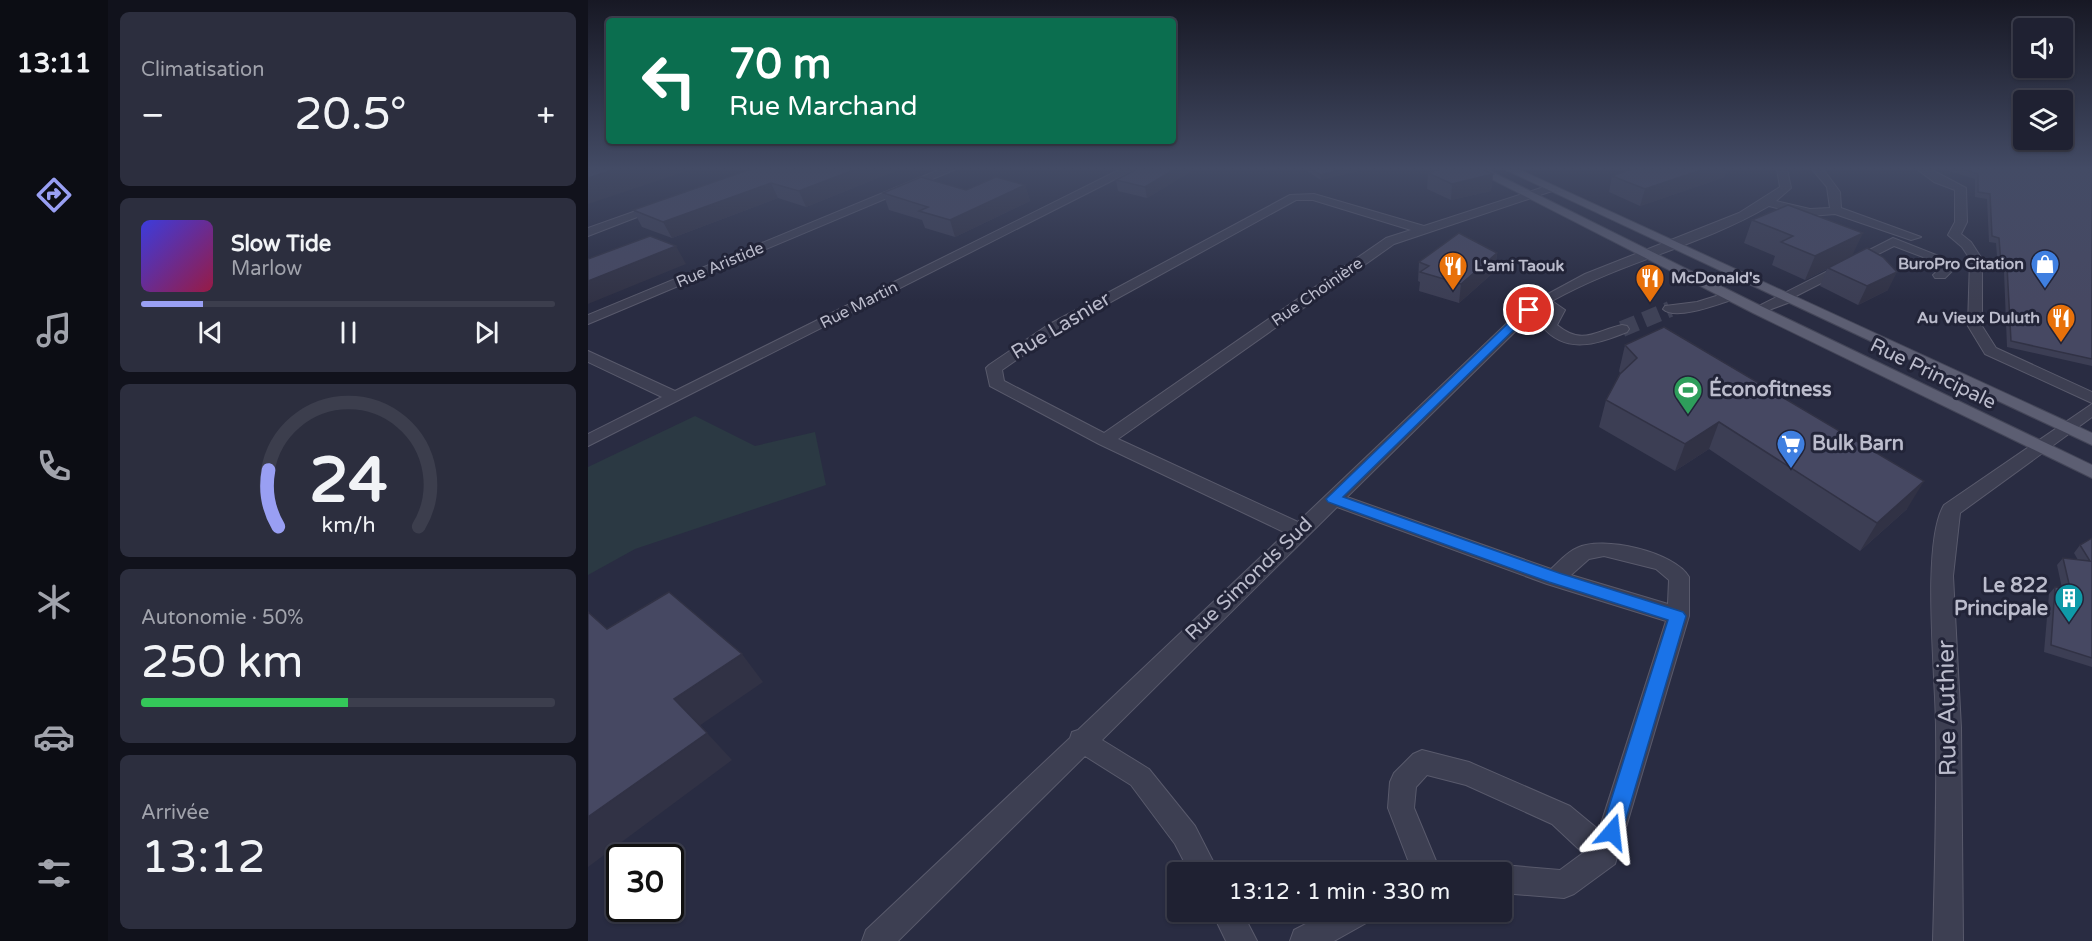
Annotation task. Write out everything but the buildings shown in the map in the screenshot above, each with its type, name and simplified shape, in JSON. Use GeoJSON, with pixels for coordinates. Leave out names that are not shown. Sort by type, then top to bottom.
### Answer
{"type":"FeatureCollection","features":[{"type":"Feature","properties":{"kind":"main road","name":"Rue Principale"},"geometry":{"type":"LineString","coordinates":[[1566,213],[1729,296],[2092,472]]}},
{"type":"Feature","properties":{"kind":"main road","name":"Rue Principale"},"geometry":{"type":"LineString","coordinates":[[1606,213],[2092,440]]}},
{"type":"Feature","properties":{"kind":"street"},"geometry":{"type":"LineString","coordinates":[[588,232],[642,213]]}},
{"type":"Feature","properties":{"kind":"street","name":"Rue Aristide"},"geometry":{"type":"LineString","coordinates":[[588,320],[845,213]]}},
{"type":"Feature","properties":{"kind":"street","name":"Rue Martin"},"geometry":{"type":"LineString","coordinates":[[588,441],[1042,213]]}},
{"type":"Feature","properties":{"kind":"street","name":"Rue Lasnier"},"geometry":{"type":"LineString","coordinates":[[1265,213],[1053,328],[994,368],[996,383],[1105,440],[1300,531]]}},
{"type":"Feature","properties":{"kind":"street","name":"Rue Lasnier"},"geometry":{"type":"LineString","coordinates":[[1367,213],[1421,229]]}},
{"type":"Feature","properties":{"kind":"street","name":"Rue Choinière"},"geometry":{"type":"LineString","coordinates":[[1105,440],[1390,241],[1473,213]]}},
{"type":"Feature","properties":{"kind":"street","name":"Rue Simonds Sud"},"geometry":{"type":"LineString","coordinates":[[877,941],[1081,740],[1529,310],[1572,283],[1735,220],[1748,213]]}},
{"type":"Feature","properties":{"kind":"street"},"geometry":{"type":"LineString","coordinates":[[1843,213],[1976,259]]}},
{"type":"Feature","properties":{"kind":"street"},"geometry":{"type":"LineString","coordinates":[[1961,213],[1961,222],[1954,236],[1967,245],[1976,259],[1975,326],[1990,351],[2092,398]]}},
{"type":"Feature","properties":{"kind":"street"},"geometry":{"type":"LineString","coordinates":[[1758,310],[1893,242],[1953,264],[1940,275]]}},
{"type":"Feature","properties":{"kind":"street"},"geometry":{"type":"LineString","coordinates":[[1671,309],[1699,306],[1729,296]]}},
{"type":"Feature","properties":{"kind":"street"},"geometry":{"type":"LineString","coordinates":[[1542,301],[1558,310],[1549,326],[1589,342],[1622,329]]}},
{"type":"Feature","properties":{"kind":"street"},"geometry":{"type":"LineString","coordinates":[[588,356],[674,397]]}},
{"type":"Feature","properties":{"kind":"street","name":"Rue Authier"},"geometry":{"type":"LineString","coordinates":[[1948,941],[1950,756],[1944,582],[1947,521],[1951,510],[2042,448],[2092,409]]}},
{"type":"Feature","properties":{"kind":"street"},"geometry":{"type":"LineString","coordinates":[[1333,499],[1554,578],[1678,616]]}},
{"type":"Feature","properties":{"kind":"street"},"geometry":{"type":"LineString","coordinates":[[1512,880],[1564,884],[1605,854],[1678,616],[1679,578],[1662,563],[1604,549],[1583,553],[1554,578]]}},
{"type":"Feature","properties":{"kind":"street"},"geometry":{"type":"LineString","coordinates":[[1081,740],[1140,777],[1185,835],[1199,862]]}},
{"type":"Feature","properties":{"kind":"street"},"geometry":{"type":"LineString","coordinates":[[1423,862],[1401,808],[1403,782],[1422,762],[1469,774],[1561,815],[1605,854]]}},
{"type":"Feature","properties":{"kind":"street"},"geometry":{"type":"LineString","coordinates":[[1232,922],[1242,941]]}},
{"type":"Feature","properties":{"kind":"street"},"geometry":{"type":"LineString","coordinates":[[1305,941],[1340,922]]}},
{"type":"Feature","properties":{"kind":"shaded area"},"geometry":{"type":"Polygon","coordinates":[[[695,416],[755,446],[815,432],[826,485],[635,549],[588,575],[588,467],[695,416]]]}},
{"type":"Feature","properties":{"kind":"tunnel"},"geometry":{"type":"LineString","coordinates":[[1622,329],[1670,309]]}},
{"type":"Feature","properties":{"kind":"place","name":"BuroPro Citation"},"geometry":{"type":"Point","coordinates":[2045,290]}},
{"type":"Feature","properties":{"kind":"place","name":"L'ami Taouk"},"geometry":{"type":"Point","coordinates":[1453,292]}},
{"type":"Feature","properties":{"kind":"place","name":"McDonald's"},"geometry":{"type":"Point","coordinates":[1650,304]}},
{"type":"Feature","properties":{"kind":"place","name":"Au Vieux Duluth"},"geometry":{"type":"Point","coordinates":[2061,344]}},
{"type":"Feature","properties":{"kind":"place","name":"Éconofitness"},"geometry":{"type":"Point","coordinates":[1688,416]}},
{"type":"Feature","properties":{"kind":"place","name":"Bulk Barn"},"geometry":{"type":"Point","coordinates":[1791,470]}},
{"type":"Feature","properties":{"kind":"place","name":"Le 822 Principale"},"geometry":{"type":"Point","coordinates":[2069,624]}},
{"type":"Feature","properties":{"kind":"route"},"geometry":{"type":"LineString","coordinates":[[1529,310],[1333,499],[1554,578],[1678,616],[1612,832]]}}]}
